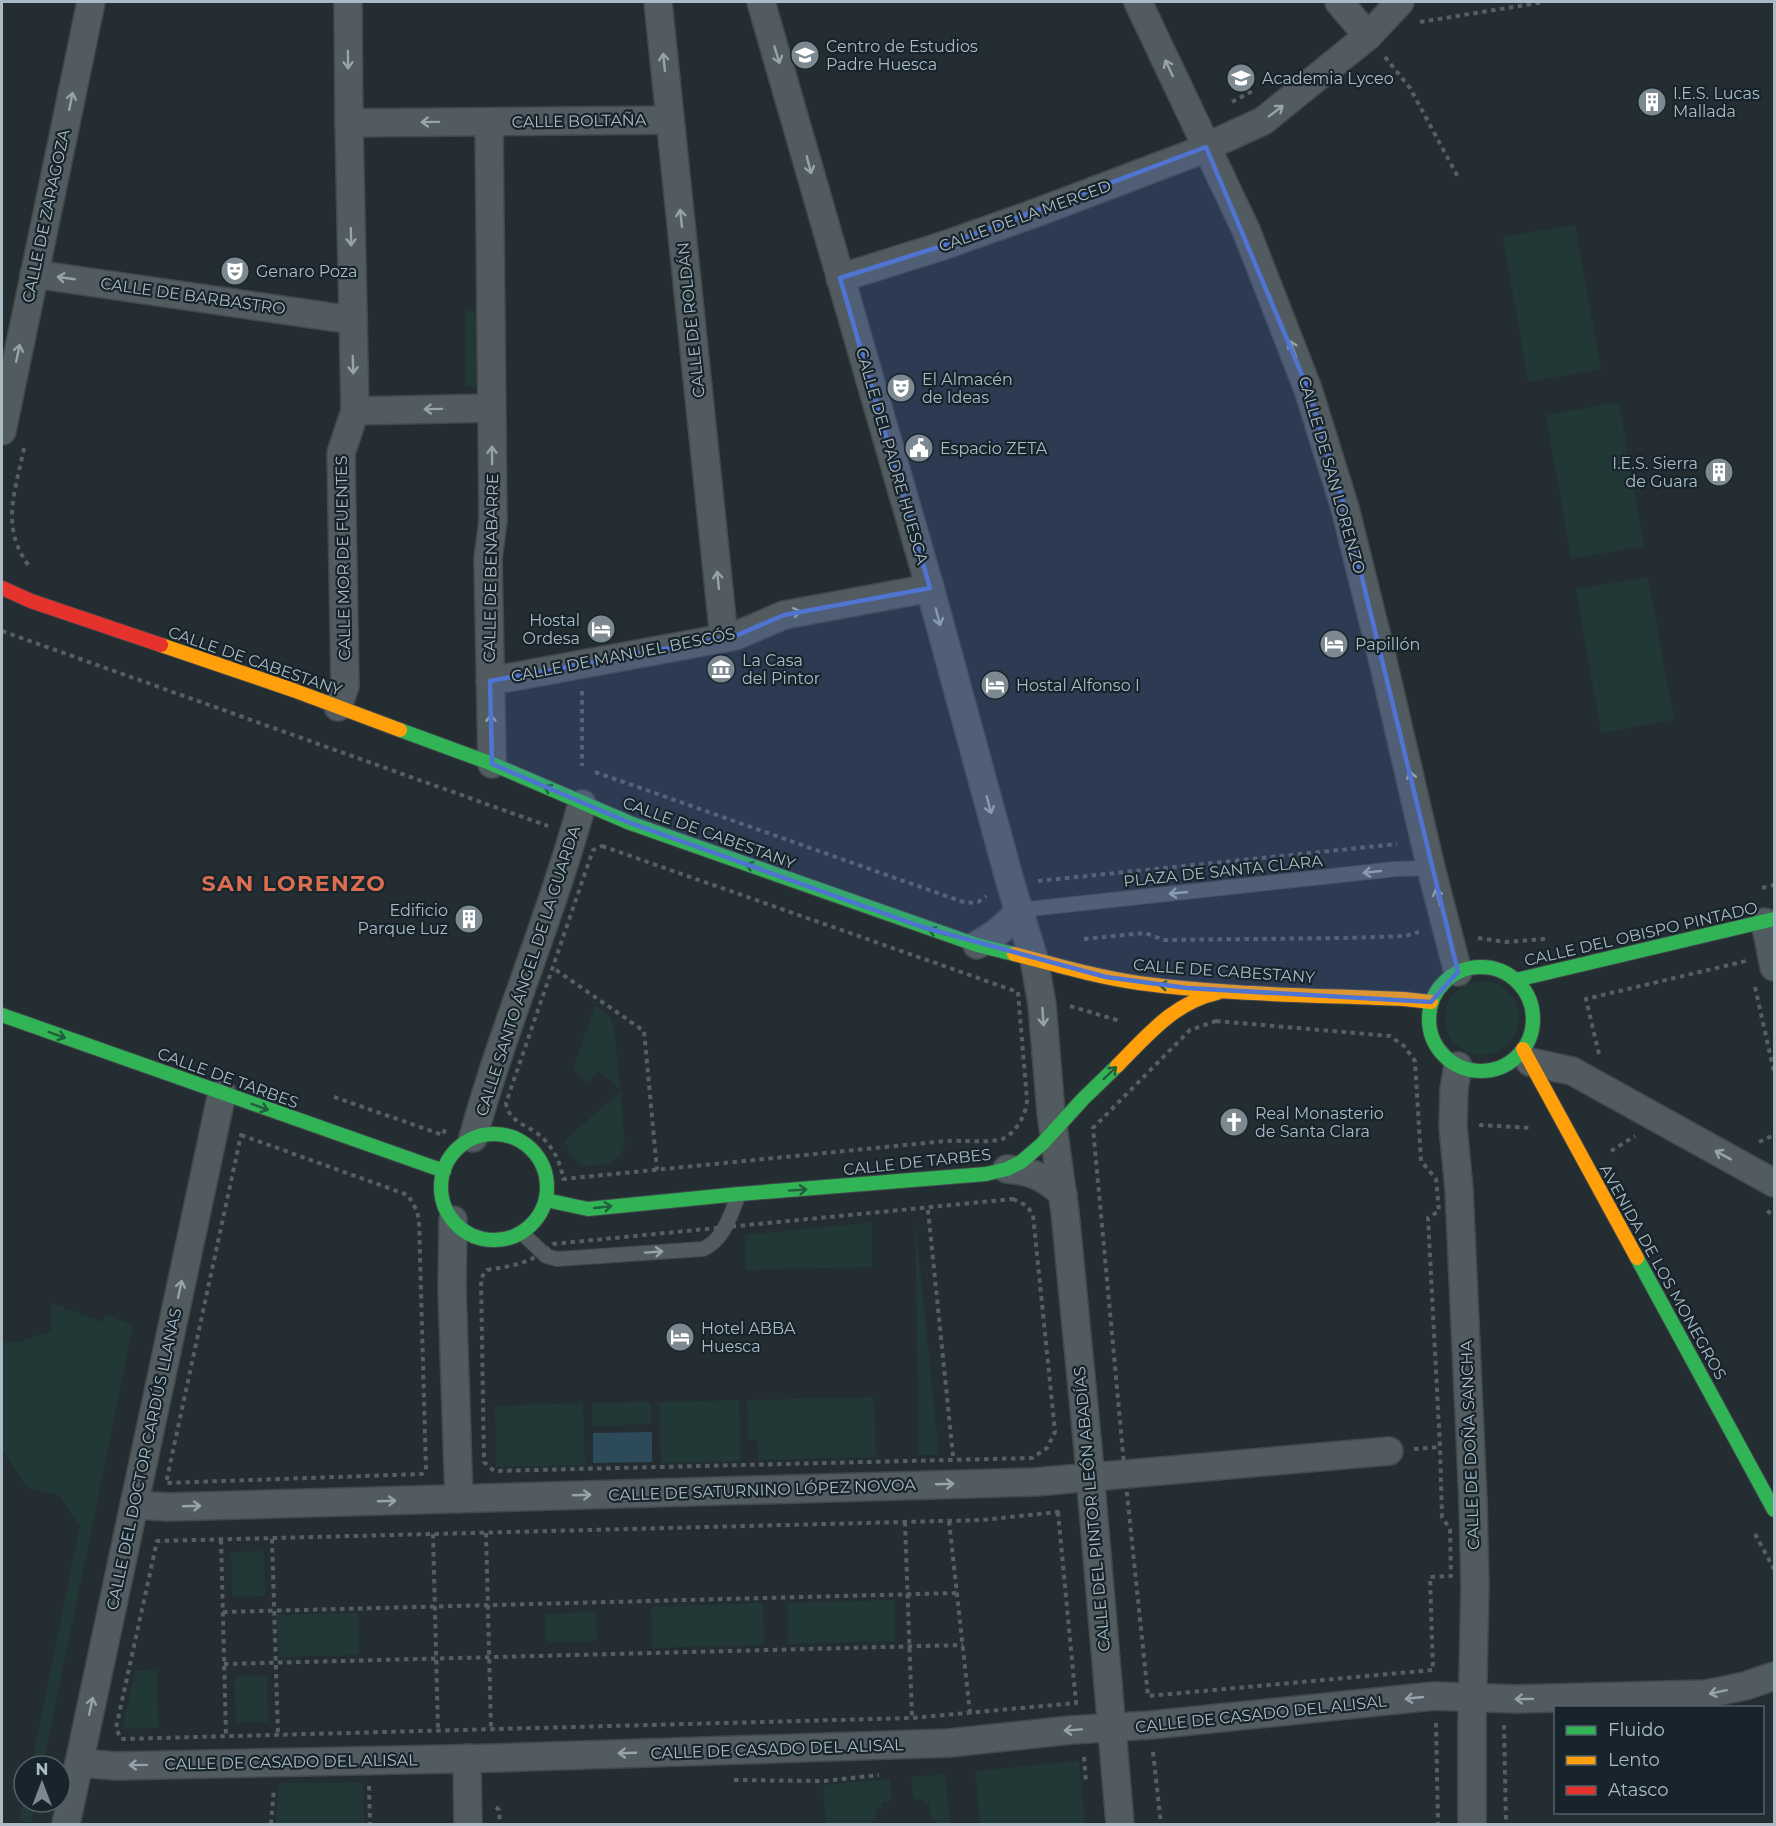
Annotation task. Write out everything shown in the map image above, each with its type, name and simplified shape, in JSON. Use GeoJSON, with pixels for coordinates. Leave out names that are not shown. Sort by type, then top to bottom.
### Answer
{"type":"FeatureCollection","features":[{"type":"Feature","properties":{"kind":"street","name":"CALLE DE ZARAGOZA"},"geometry":{"type":"LineString","coordinates":[[14,436],[34,274],[91,2]]}},
{"type":"Feature","properties":{"kind":"street"},"geometry":{"type":"LineString","coordinates":[[348,2],[355,411],[492,408]]}},
{"type":"Feature","properties":{"kind":"street","name":"CALLE DE ROLDÁN"},"geometry":{"type":"LineString","coordinates":[[658,2],[724,638]]}},
{"type":"Feature","properties":{"kind":"street","name":"CALLE DEL PADRE HUESCA"},"geometry":{"type":"LineString","coordinates":[[761,2],[930,588],[1011,885],[1034,959]]}},
{"type":"Feature","properties":{"kind":"street","name":"CALLE DE SAN LORENZO"},"geometry":{"type":"LineString","coordinates":[[1138,2],[1246,230],[1308,389],[1345,508],[1458,972]]}},
{"type":"Feature","properties":{"kind":"street"},"geometry":{"type":"LineString","coordinates":[[1339,2],[1368,36]]}},
{"type":"Feature","properties":{"kind":"street","name":"CALLE DE LA MERCED"},"geometry":{"type":"LineString","coordinates":[[840,278],[942,246],[1206,147],[1263,121],[1368,36],[1400,2]]}},
{"type":"Feature","properties":{"kind":"street","name":"CALLE BOLTAÑA"},"geometry":{"type":"LineString","coordinates":[[349,123],[670,120]]}},
{"type":"Feature","properties":{"kind":"street","name":"CALLE DE BENABARRE"},"geometry":{"type":"LineString","coordinates":[[489,122],[493,521],[488,559],[492,764]]}},
{"type":"Feature","properties":{"kind":"street","name":"CALLE DE BARBASTRO"},"geometry":{"type":"LineString","coordinates":[[34,274],[352,320]]}},
{"type":"Feature","properties":{"kind":"street","name":"CALLE MOR DE FUENTES"},"geometry":{"type":"LineString","coordinates":[[338,707],[345,686],[341,453],[355,411]]}},
{"type":"Feature","properties":{"kind":"street","name":"CALLE DE CABESTANY"},"geometry":{"type":"LineString","coordinates":[[2,588],[31,601],[338,707],[492,764],[582,804],[977,945],[1106,977],[1140,983],[1226,991],[1431,1002]]}},
{"type":"Feature","properties":{"kind":"street","name":"CALLE DE MANUEL BESCÓS"},"geometry":{"type":"LineString","coordinates":[[490,681],[735,636],[784,615],[930,588]]}},
{"type":"Feature","properties":{"kind":"street","name":"CALLE SANTO ÁNGEL DE LA GUARDA"},"geometry":{"type":"LineString","coordinates":[[473,1138],[488,1084],[570,848],[582,804]]}},
{"type":"Feature","properties":{"kind":"street"},"geometry":{"type":"LineString","coordinates":[[977,945],[994,936],[1020,910]]}},
{"type":"Feature","properties":{"kind":"street"},"geometry":{"type":"LineString","coordinates":[[1759,970],[1769,920]]}},
{"type":"Feature","properties":{"kind":"street","name":"CALLE DEL OBISPO PINTADO"},"geometry":{"type":"LineString","coordinates":[[1516,980],[1769,920]]}},
{"type":"Feature","properties":{"kind":"street","name":"CALLE DEL PINTOR LEÓN ABADÍAS"},"geometry":{"type":"LineString","coordinates":[[1034,959],[1042,1004],[1049,1090],[1063,1194],[1120,1824]]}},
{"type":"Feature","properties":{"kind":"street"},"geometry":{"type":"LineString","coordinates":[[1527,1055],[1533,1021],[1531,1006],[1526,992],[1516,980],[1488,967],[1473,967],[1458,972],[1437,990],[1431,1002],[1428,1017],[1430,1032],[1445,1058],[1458,1066],[1482,1071],[1494,1069],[1527,1055],[1572,1071],[1774,1183]]}},
{"type":"Feature","properties":{"kind":"street","name":"CALLE DE TARBES"},"geometry":{"type":"LineString","coordinates":[[546,1200],[588,1209],[986,1174],[1007,1169],[1032,1153],[1083,1099],[1165,1019],[1183,1005],[1204,996],[1226,991]]}},
{"type":"Feature","properties":{"kind":"street","name":"CALLE DE TARBES"},"geometry":{"type":"LineString","coordinates":[[2,1015],[444,1171]]}},
{"type":"Feature","properties":{"kind":"street","name":"AVENIDA DE LOS MONEGROS"},"geometry":{"type":"LineString","coordinates":[[1527,1055],[1774,1510]]}},
{"type":"Feature","properties":{"kind":"street","name":"CALLE DE DOÑA SANCHA"},"geometry":{"type":"LineString","coordinates":[[1458,1066],[1454,1089],[1453,1127],[1459,1189],[1475,1586],[1472,1824]]}},
{"type":"Feature","properties":{"kind":"street"},"geometry":{"type":"LineString","coordinates":[[1049,1090],[1066,1098],[1083,1099]]}},
{"type":"Feature","properties":{"kind":"street","name":"CALLE DEL DOCTOR CARDÚS LLANAS"},"geometry":{"type":"LineString","coordinates":[[66,1824],[222,1093]]}},
{"type":"Feature","properties":{"kind":"street"},"geometry":{"type":"LineString","coordinates":[[502,1135],[516,1139],[529,1147],[545,1171],[548,1185],[546,1200],[537,1218],[522,1233],[493,1240],[478,1237],[464,1231],[447,1212],[441,1191],[444,1171],[455,1151],[473,1138],[502,1135]]}},
{"type":"Feature","properties":{"kind":"street"},"geometry":{"type":"LineString","coordinates":[[1007,1169],[1038,1174],[1063,1194]]}},
{"type":"Feature","properties":{"kind":"street"},"geometry":{"type":"LineString","coordinates":[[453,1220],[452,1289],[459,1499]]}},
{"type":"Feature","properties":{"kind":"street","name":"CALLE DE SATURNINO LÓPEZ NOVOA"},"geometry":{"type":"LineString","coordinates":[[134,1505],[169,1507],[1013,1482],[1090,1478],[1389,1451]]}},
{"type":"Feature","properties":{"kind":"street","name":"CALLE DE CASADO DEL ALISAL"},"geometry":{"type":"LineString","coordinates":[[79,1763],[116,1766],[467,1758],[949,1743],[1434,1696],[1516,1699],[1706,1694],[1745,1686],[1774,1676]]}},
{"type":"Feature","properties":{"kind":"street"},"geometry":{"type":"LineString","coordinates":[[467,1758],[468,1824]]}},
{"type":"Feature","properties":{"kind":"lane","name":"PLAZA DE SANTA CLARA"},"geometry":{"type":"LineString","coordinates":[[1020,910],[1373,872],[1431,868]]}},
{"type":"Feature","properties":{"kind":"lane"},"geometry":{"type":"LineString","coordinates":[[522,1233],[543,1253],[557,1259],[703,1249],[720,1237],[739,1194]]}},
{"type":"Feature","properties":{"kind":"path"},"geometry":{"type":"LineString","coordinates":[[1416,25],[1428,20],[1544,2]]}},
{"type":"Feature","properties":{"kind":"path"},"geometry":{"type":"LineString","coordinates":[[1368,36],[1410,88],[1458,177]]}},
{"type":"Feature","properties":{"kind":"path"},"geometry":{"type":"LineString","coordinates":[[1222,107],[1264,84]]}},
{"type":"Feature","properties":{"kind":"path"},"geometry":{"type":"LineString","coordinates":[[14,436],[9,521],[15,546],[21,557],[34,571]]}},
{"type":"Feature","properties":{"kind":"path"},"geometry":{"type":"LineString","coordinates":[[2,631],[550,826],[548,833]]}},
{"type":"Feature","properties":{"kind":"path"},"geometry":{"type":"LineString","coordinates":[[582,684],[582,766]]}},
{"type":"Feature","properties":{"kind":"path"},"geometry":{"type":"LineString","coordinates":[[595,772],[966,903],[978,902],[988,894],[990,888]]}},
{"type":"Feature","properties":{"kind":"path"},"geometry":{"type":"LineString","coordinates":[[1028,883],[1401,843]]}},
{"type":"Feature","properties":{"kind":"path"},"geometry":{"type":"LineString","coordinates":[[602,846],[1018,992],[1027,1108],[1018,1125],[1000,1140],[946,1141],[657,1170],[563,1179],[559,1162],[546,1141],[517,1122],[509,1113],[506,1103],[593,850],[602,846]]}},
{"type":"Feature","properties":{"kind":"path"},"geometry":{"type":"LineString","coordinates":[[1752,890],[1774,885]]}},
{"type":"Feature","properties":{"kind":"path"},"geometry":{"type":"LineString","coordinates":[[1077,939],[1145,933],[1164,940],[1344,938],[1405,936],[1423,932]]}},
{"type":"Feature","properties":{"kind":"path"},"geometry":{"type":"LineString","coordinates":[[1472,937],[1506,942],[1548,939]]}},
{"type":"Feature","properties":{"kind":"path"},"geometry":{"type":"LineString","coordinates":[[552,969],[560,971],[644,1031],[657,1170]]}},
{"type":"Feature","properties":{"kind":"path"},"geometry":{"type":"LineString","coordinates":[[1600,1061],[1586,999],[1759,970],[1774,1072]]}},
{"type":"Feature","properties":{"kind":"path"},"geometry":{"type":"LineString","coordinates":[[1060,1003],[1124,1022]]}},
{"type":"Feature","properties":{"kind":"path"},"geometry":{"type":"LineString","coordinates":[[1207,1023],[1390,1036],[1398,1040],[1415,1061],[1421,1161],[1436,1179],[1439,1211],[1428,1218],[1442,1517],[1450,1529],[1451,1576],[1430,1577],[1433,1670],[1149,1696],[1125,1475],[1093,1128],[1190,1030],[1207,1023]]}},
{"type":"Feature","properties":{"kind":"path"},"geometry":{"type":"LineString","coordinates":[[324,1093],[443,1135],[446,1125]]}},
{"type":"Feature","properties":{"kind":"path"},"geometry":{"type":"LineString","coordinates":[[1481,1125],[1481,1137]]}},
{"type":"Feature","properties":{"kind":"path"},"geometry":{"type":"LineString","coordinates":[[240,1135],[408,1195],[414,1202],[419,1220],[426,1470],[418,1476],[166,1483],[240,1135]]}},
{"type":"Feature","properties":{"kind":"path"},"geometry":{"type":"LineString","coordinates":[[1753,1143],[1764,1141],[1774,1135]]}},
{"type":"Feature","properties":{"kind":"path"},"geometry":{"type":"LineString","coordinates":[[1610,1151],[1635,1136]]}},
{"type":"Feature","properties":{"kind":"path"},"geometry":{"type":"LineString","coordinates":[[1013,1199],[1023,1203],[1033,1215],[1055,1432],[1047,1448],[1032,1458],[491,1470],[484,1462],[481,1278],[487,1270],[520,1264],[543,1253],[553,1244],[928,1208],[1013,1199]]}},
{"type":"Feature","properties":{"kind":"path"},"geometry":{"type":"LineString","coordinates":[[928,1208],[953,1460]]}},
{"type":"Feature","properties":{"kind":"path"},"geometry":{"type":"LineString","coordinates":[[1058,1512],[1076,1703],[912,1718],[226,1737],[121,1739],[116,1728],[157,1541],[949,1521],[1058,1512]]}},
{"type":"Feature","properties":{"kind":"path"},"geometry":{"type":"LineString","coordinates":[[949,1521],[970,1713]]}},
{"type":"Feature","properties":{"kind":"path"},"geometry":{"type":"LineString","coordinates":[[905,1522],[912,1718]]}},
{"type":"Feature","properties":{"kind":"path"},"geometry":{"type":"LineString","coordinates":[[486,1533],[491,1730]]}},
{"type":"Feature","properties":{"kind":"path"},"geometry":{"type":"LineString","coordinates":[[433,1534],[438,1731]]}},
{"type":"Feature","properties":{"kind":"path"},"geometry":{"type":"LineString","coordinates":[[272,1539],[278,1735]]}},
{"type":"Feature","properties":{"kind":"path"},"geometry":{"type":"LineString","coordinates":[[221,1540],[226,1737]]}},
{"type":"Feature","properties":{"kind":"path"},"geometry":{"type":"LineString","coordinates":[[223,1612],[957,1593]]}},
{"type":"Feature","properties":{"kind":"path"},"geometry":{"type":"LineString","coordinates":[[224,1664],[963,1645]]}},
{"type":"Feature","properties":{"kind":"path"},"geometry":{"type":"LineString","coordinates":[[1436,1718],[1438,1824]]}},
{"type":"Feature","properties":{"kind":"path"},"geometry":{"type":"LineString","coordinates":[[1504,1720],[1506,1824]]}},
{"type":"Feature","properties":{"kind":"path"},"geometry":{"type":"LineString","coordinates":[[1153,1749],[1161,1824]]}},
{"type":"Feature","properties":{"kind":"path"},"geometry":{"type":"LineString","coordinates":[[271,1824],[275,1782]]}},
{"type":"Feature","properties":{"kind":"path"},"geometry":{"type":"LineString","coordinates":[[369,1782],[370,1824]]}},
{"type":"Feature","properties":{"kind":"highlighted area"},"geometry":{"type":"Polygon","coordinates":[[[1206,147],[1308,389],[1345,508],[1458,972],[1431,1002],[1187,988],[1106,977],[922,927],[630,823],[492,764],[490,681],[735,636],[784,615],[930,588],[840,278],[942,246],[1206,147]]]}},
{"type":"Feature","properties":{"kind":"green space"},"geometry":{"type":"Polygon","coordinates":[[[1575,225],[1601,369],[1528,382],[1503,237],[1575,225]]]}},
{"type":"Feature","properties":{"kind":"green space"},"geometry":{"type":"Polygon","coordinates":[[[465,311],[482,311],[482,386],[465,386],[465,311]]]}},
{"type":"Feature","properties":{"kind":"green space"},"geometry":{"type":"Polygon","coordinates":[[[1619,402],[1644,546],[1571,559],[1546,415],[1619,402]]]}},
{"type":"Feature","properties":{"kind":"green space"},"geometry":{"type":"Polygon","coordinates":[[[1648,577],[1674,720],[1601,733],[1576,589],[1648,577]]]}},
{"type":"Feature","properties":{"kind":"green space"},"geometry":{"type":"Polygon","coordinates":[[[1482,981],[1503,987],[1513,997],[1519,1018],[1513,1039],[1503,1049],[1482,1055],[1461,1049],[1451,1039],[1445,1018],[1451,997],[1461,987],[1482,981]]]}},
{"type":"Feature","properties":{"kind":"green space"},"geometry":{"type":"Polygon","coordinates":[[[595,1005],[610,1017],[614,1027],[620,1090],[599,1071],[587,1083],[573,1069],[595,1005]]]}},
{"type":"Feature","properties":{"kind":"green space"},"geometry":{"type":"Polygon","coordinates":[[[620,1092],[625,1142],[622,1152],[614,1161],[605,1164],[588,1166],[581,1164],[573,1157],[564,1141],[620,1092]]]}},
{"type":"Feature","properties":{"kind":"green space"},"geometry":{"type":"Polygon","coordinates":[[[915,1219],[939,1455],[919,1455],[915,1219]]]}},
{"type":"Feature","properties":{"kind":"green space"},"geometry":{"type":"Polygon","coordinates":[[[872,1222],[872,1267],[745,1270],[745,1235],[872,1222]]]}},
{"type":"Feature","properties":{"kind":"green space"},"geometry":{"type":"Polygon","coordinates":[[[51,1303],[103,1322],[106,1315],[133,1326],[45,1754],[33,1754],[80,1526],[59,1495],[27,1488],[2,1449],[2,1342],[15,1343],[51,1331],[51,1303]]]}},
{"type":"Feature","properties":{"kind":"green space"},"geometry":{"type":"Polygon","coordinates":[[[874,1397],[876,1457],[758,1460],[757,1439],[748,1439],[747,1400],[874,1397]]]}},
{"type":"Feature","properties":{"kind":"green space"},"geometry":{"type":"Polygon","coordinates":[[[739,1400],[741,1461],[661,1463],[659,1402],[739,1400]]]}},
{"type":"Feature","properties":{"kind":"green space"},"geometry":{"type":"Polygon","coordinates":[[[651,1402],[651,1424],[592,1426],[592,1403],[651,1402]]]}},
{"type":"Feature","properties":{"kind":"green space"},"geometry":{"type":"Polygon","coordinates":[[[583,1403],[585,1465],[496,1467],[495,1406],[583,1403]]]}},
{"type":"Feature","properties":{"kind":"green space"},"geometry":{"type":"Polygon","coordinates":[[[264,1551],[265,1596],[232,1597],[231,1552],[264,1551]]]}},
{"type":"Feature","properties":{"kind":"green space"},"geometry":{"type":"Polygon","coordinates":[[[894,1600],[895,1641],[788,1644],[787,1603],[894,1600]]]}},
{"type":"Feature","properties":{"kind":"green space"},"geometry":{"type":"Polygon","coordinates":[[[763,1603],[764,1645],[652,1648],[651,1607],[763,1603]]]}},
{"type":"Feature","properties":{"kind":"green space"},"geometry":{"type":"Polygon","coordinates":[[[596,1612],[597,1641],[546,1643],[545,1614],[596,1612]]]}},
{"type":"Feature","properties":{"kind":"green space"},"geometry":{"type":"Polygon","coordinates":[[[358,1613],[359,1655],[279,1657],[277,1615],[358,1613]]]}},
{"type":"Feature","properties":{"kind":"green space"},"geometry":{"type":"Polygon","coordinates":[[[157,1670],[158,1728],[122,1729],[135,1671],[157,1670]]]}},
{"type":"Feature","properties":{"kind":"green space"},"geometry":{"type":"Polygon","coordinates":[[[267,1676],[268,1722],[236,1722],[234,1677],[267,1676]]]}},
{"type":"Feature","properties":{"kind":"green space"},"geometry":{"type":"Polygon","coordinates":[[[1079,1761],[1085,1824],[980,1824],[975,1771],[1079,1761]]]}},
{"type":"Feature","properties":{"kind":"green space"},"geometry":{"type":"Polygon","coordinates":[[[945,1774],[950,1824],[936,1824],[935,1819],[931,1819],[929,1803],[924,1804],[923,1799],[913,1799],[911,1777],[945,1774]]]}},
{"type":"Feature","properties":{"kind":"green space"},"geometry":{"type":"Polygon","coordinates":[[[890,1779],[892,1801],[882,1802],[882,1809],[876,1809],[876,1818],[871,1818],[872,1824],[826,1824],[823,1785],[890,1779]]]}},
{"type":"Feature","properties":{"kind":"green space"},"geometry":{"type":"Polygon","coordinates":[[[279,1783],[363,1783],[364,1824],[275,1824],[279,1783]]]}},
{"type":"Feature","properties":{"kind":"green space"},"geometry":{"type":"Polygon","coordinates":[[[20,1814],[33,1814],[31,1823],[19,1821],[20,1814]]]}},
{"type":"Feature","properties":{"kind":"water"},"geometry":{"type":"Polygon","coordinates":[[[652,1432],[652,1462],[593,1463],[593,1433],[652,1432]]]}},
{"type":"Feature","properties":{"kind":"traffic: fast"},"geometry":{"type":"LineString","coordinates":[[400,730],[490,763],[630,823],[977,945],[1014,954]]}},
{"type":"Feature","properties":{"kind":"traffic: fast"},"geometry":{"type":"LineString","coordinates":[[1516,980],[1774,919]]}},
{"type":"Feature","properties":{"kind":"traffic: fast"},"geometry":{"type":"LineString","coordinates":[[1481,967],[1501,971],[1518,982],[1529,999],[1533,1019],[1529,1039],[1518,1056],[1501,1067],[1481,1071],[1461,1067],[1444,1056],[1433,1039],[1429,1019],[1433,999],[1444,982],[1461,971],[1481,967]]}},
{"type":"Feature","properties":{"kind":"traffic: fast"},"geometry":{"type":"LineString","coordinates":[[2,1015],[444,1171]]}},
{"type":"Feature","properties":{"kind":"traffic: fast"},"geometry":{"type":"LineString","coordinates":[[546,1200],[588,1209],[986,1174],[1007,1169],[1021,1162],[1042,1144],[1117,1066]]}},
{"type":"Feature","properties":{"kind":"traffic: fast"},"geometry":{"type":"LineString","coordinates":[[494,1134],[514,1138],[531,1150],[543,1167],[547,1187],[543,1207],[531,1224],[514,1236],[494,1240],[474,1236],[457,1224],[445,1207],[441,1187],[445,1167],[457,1150],[474,1138],[494,1134]]}},
{"type":"Feature","properties":{"kind":"traffic: fast"},"geometry":{"type":"LineString","coordinates":[[1637,1258],[1774,1510]]}},
{"type":"Feature","properties":{"kind":"traffic: slow"},"geometry":{"type":"LineString","coordinates":[[161,645],[293,690],[400,730]]}},
{"type":"Feature","properties":{"kind":"traffic: slow"},"geometry":{"type":"LineString","coordinates":[[1014,954],[1108,977],[1172,987],[1431,1002]]}},
{"type":"Feature","properties":{"kind":"traffic: slow"},"geometry":{"type":"LineString","coordinates":[[1117,1066],[1150,1032],[1174,1013],[1187,1004],[1217,993]]}},
{"type":"Feature","properties":{"kind":"traffic: slow"},"geometry":{"type":"LineString","coordinates":[[1523,1049],[1637,1258]]}},
{"type":"Feature","properties":{"kind":"traffic: jam"},"geometry":{"type":"LineString","coordinates":[[2,588],[31,601],[161,645]]}},
{"type":"Feature","properties":{"kind":"place","name":"Centro de Estudios Padre Huesca"},"geometry":{"type":"Point","coordinates":[805,55]}},
{"type":"Feature","properties":{"kind":"place","name":"Academia Lyceo"},"geometry":{"type":"Point","coordinates":[1241,78]}},
{"type":"Feature","properties":{"kind":"place","name":"I.E.S. Lucas Mallada"},"geometry":{"type":"Point","coordinates":[1652,102]}},
{"type":"Feature","properties":{"kind":"place","name":"Genaro Poza"},"geometry":{"type":"Point","coordinates":[235,271]}},
{"type":"Feature","properties":{"kind":"place","name":"El Almacén de Ideas"},"geometry":{"type":"Point","coordinates":[901,388]}},
{"type":"Feature","properties":{"kind":"place","name":"Espacio ZETA"},"geometry":{"type":"Point","coordinates":[919,448]}},
{"type":"Feature","properties":{"kind":"place","name":"I.E.S. Sierra de Guara"},"geometry":{"type":"Point","coordinates":[1719,472]}},
{"type":"Feature","properties":{"kind":"place","name":"Hostal Ordesa"},"geometry":{"type":"Point","coordinates":[601,629]}},
{"type":"Feature","properties":{"kind":"place","name":"Papillón"},"geometry":{"type":"Point","coordinates":[1334,644]}},
{"type":"Feature","properties":{"kind":"place","name":"La Casa del Pintor"},"geometry":{"type":"Point","coordinates":[721,669]}},
{"type":"Feature","properties":{"kind":"place","name":"Hostal Alfonso I"},"geometry":{"type":"Point","coordinates":[995,685]}},
{"type":"Feature","properties":{"kind":"place","name":"Edificio Parque Luz"},"geometry":{"type":"Point","coordinates":[469,919]}},
{"type":"Feature","properties":{"kind":"place","name":"Real Monasterio de Santa Clara"},"geometry":{"type":"Point","coordinates":[1234,1122]}},
{"type":"Feature","properties":{"kind":"place","name":"Hotel ABBA Huesca"},"geometry":{"type":"Point","coordinates":[680,1337]}},
{"type":"Feature","properties":{"kind":"district","name":"SAN LORENZO"},"geometry":{"type":"Point","coordinates":[294,883]}}]}
